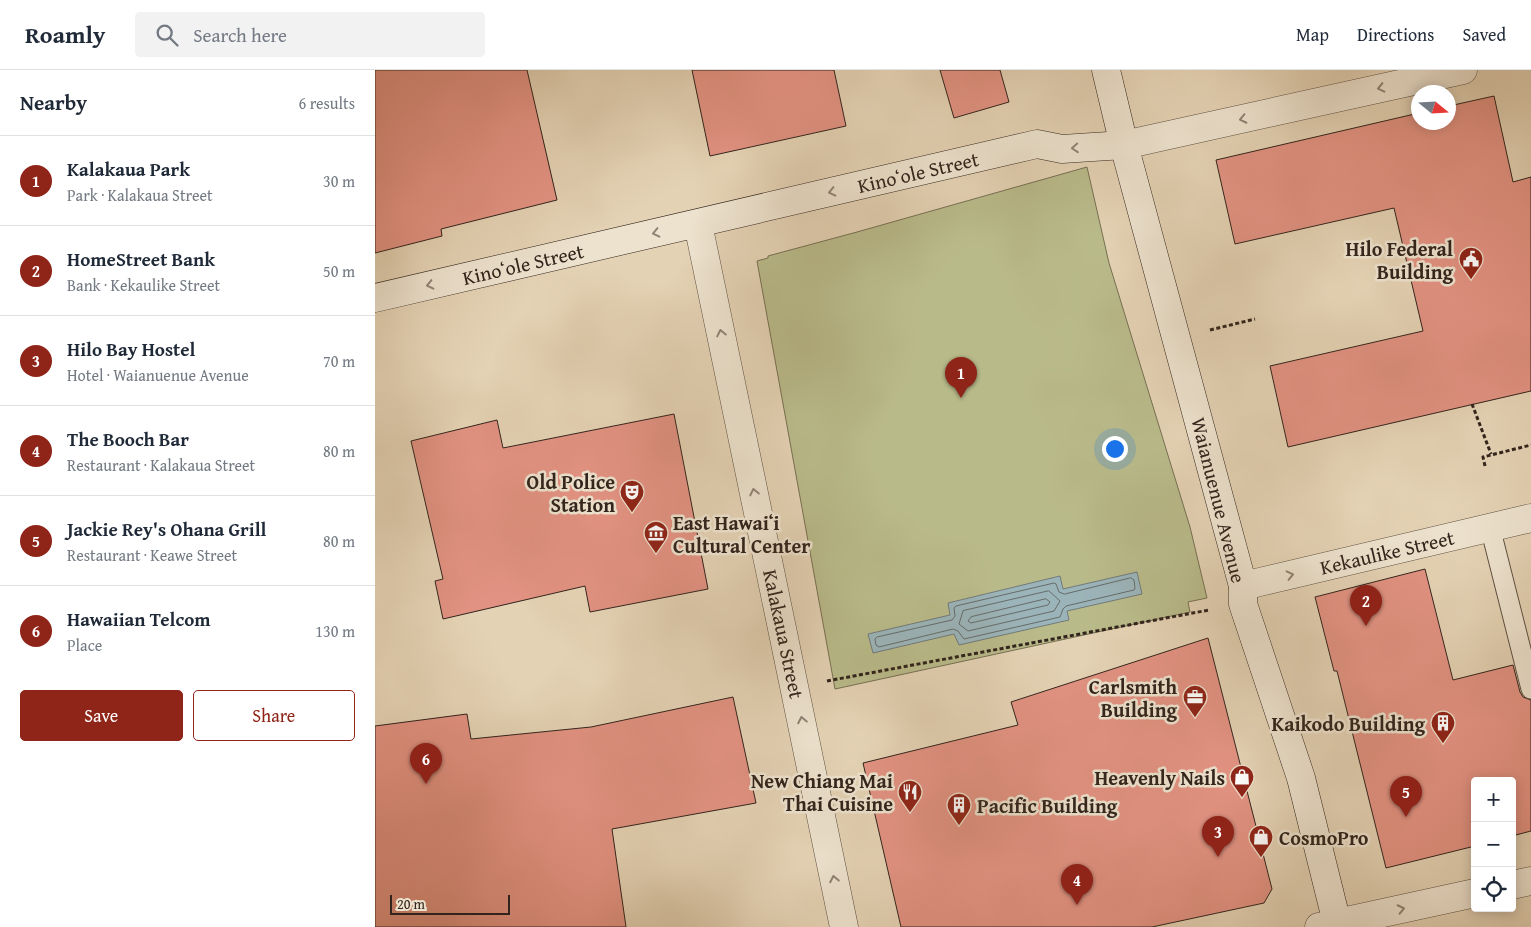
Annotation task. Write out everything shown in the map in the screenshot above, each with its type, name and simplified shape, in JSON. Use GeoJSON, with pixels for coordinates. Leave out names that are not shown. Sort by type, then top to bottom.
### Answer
{"type":"FeatureCollection","features":[{"type":"Feature","properties":{"kind":"street","name":"Waianuenue Avenue"},"geometry":{"type":"LineString","coordinates":[[1106,70],[1124,145],[1177,338],[1243,595],[1301,778],[1331,926]]}},
{"type":"Feature","properties":{"kind":"street","name":"Kinoʻole Street"},"geometry":{"type":"LineString","coordinates":[[375,298],[1037,144],[1062,149],[1124,145],[1463,70]]}},
{"type":"Feature","properties":{"kind":"street","name":"Kalakaua Street"},"geometry":{"type":"LineString","coordinates":[[698,224],[844,927]]}},
{"type":"Feature","properties":{"kind":"street","name":"Kekaulike Street"},"geometry":{"type":"LineString","coordinates":[[1243,595],[1490,527],[1531,518]]}},
{"type":"Feature","properties":{"kind":"street"},"geometry":{"type":"LineString","coordinates":[[1516,884],[1531,881]]}},
{"type":"Feature","properties":{"kind":"street"},"geometry":{"type":"LineString","coordinates":[[1331,926],[1471,894]]}},
{"type":"Feature","properties":{"kind":"lane"},"geometry":{"type":"LineString","coordinates":[[1490,527],[1531,689]]}},
{"type":"Feature","properties":{"kind":"path"},"geometry":{"type":"LineString","coordinates":[[1177,338],[1255,319]]}},
{"type":"Feature","properties":{"kind":"path"},"geometry":{"type":"LineString","coordinates":[[1473,404],[1491,454]]}},
{"type":"Feature","properties":{"kind":"path"},"geometry":{"type":"LineString","coordinates":[[1485,466],[1483,457],[1531,445]]}},
{"type":"Feature","properties":{"kind":"path"},"geometry":{"type":"LineString","coordinates":[[827,682],[1243,595]]}},
{"type":"Feature","properties":{"kind":"green space"},"geometry":{"type":"Polygon","coordinates":[[[1087,167],[1109,263],[1190,527],[1207,598],[1188,602],[1190,612],[835,689],[757,261],[768,258],[768,256],[1087,167]]]}},
{"type":"Feature","properties":{"kind":"water"},"geometry":{"type":"Polygon","coordinates":[[[1137,572],[1142,594],[1067,611],[1069,620],[959,645],[954,634],[873,653],[868,634],[950,615],[948,603],[1060,576],[1063,589],[1137,572]]]}},
{"type":"Feature","properties":{"kind":"building"},"geometry":{"type":"Polygon","coordinates":[[[375,70],[527,70],[557,200],[441,229],[442,236],[375,253],[375,70]]]}},
{"type":"Feature","properties":{"kind":"building"},"geometry":{"type":"Polygon","coordinates":[[[692,70],[834,70],[846,126],[710,156],[692,70]]]}},
{"type":"Feature","properties":{"kind":"building"},"geometry":{"type":"Polygon","coordinates":[[[940,70],[1000,70],[1009,102],[954,118],[940,70]]]}},
{"type":"Feature","properties":{"kind":"building","name":"Hilo Federal Building"},"geometry":{"type":"Polygon","coordinates":[[[1494,96],[1513,182],[1531,177],[1531,391],[1288,447],[1270,366],[1423,331],[1394,208],[1235,244],[1216,160],[1411,115],[1411,130],[1456,130],[1456,104],[1494,96]]]}},
{"type":"Feature","properties":{"kind":"building"},"geometry":{"type":"Polygon","coordinates":[[[674,414],[708,589],[590,612],[585,586],[443,619],[435,581],[443,579],[411,441],[497,420],[503,448],[674,414]]]}},
{"type":"Feature","properties":{"kind":"building","name":"Kaikodo Building"},"geometry":{"type":"Polygon","coordinates":[[[1425,569],[1453,680],[1513,665],[1520,692],[1523,697],[1531,700],[1531,831],[1516,835],[1516,777],[1471,777],[1471,847],[1386,868],[1337,671],[1334,671],[1315,597],[1425,569]]]}},
{"type":"Feature","properties":{"kind":"building"},"geometry":{"type":"Polygon","coordinates":[[[1208,638],[1272,889],[1264,903],[1152,927],[901,927],[863,763],[1018,725],[1011,702],[1208,638]]]}},
{"type":"Feature","properties":{"kind":"building"},"geometry":{"type":"Polygon","coordinates":[[[733,697],[756,803],[612,829],[626,927],[375,927],[375,726],[467,714],[471,739],[591,727],[733,697]]]}},
{"type":"Feature","properties":{"kind":"place","name":"Hilo Federal Building"},"geometry":{"type":"Point","coordinates":[1471,280]}},
{"type":"Feature","properties":{"kind":"place","name":"Kalakaua Park"},"geometry":{"type":"Point","coordinates":[961,398]}},
{"type":"Feature","properties":{"kind":"place","name":"Old Police Station"},"geometry":{"type":"Point","coordinates":[632,513]}},
{"type":"Feature","properties":{"kind":"place","name":"East Hawaiʻi Cultural Center"},"geometry":{"type":"Point","coordinates":[656,554]}},
{"type":"Feature","properties":{"kind":"place","name":"HomeStreet Bank"},"geometry":{"type":"Point","coordinates":[1366,626]}},
{"type":"Feature","properties":{"kind":"place","name":"Carlsmith Building"},"geometry":{"type":"Point","coordinates":[1195,718]}},
{"type":"Feature","properties":{"kind":"place","name":"Kaikodo Building"},"geometry":{"type":"Point","coordinates":[1443,744]}},
{"type":"Feature","properties":{"kind":"place","name":"Hawaiian Telcom"},"geometry":{"type":"Point","coordinates":[426,784]}},
{"type":"Feature","properties":{"kind":"place","name":"Heavenly Nails"},"geometry":{"type":"Point","coordinates":[1242,798]}},
{"type":"Feature","properties":{"kind":"place","name":"New Chiang Mai Thai Cuisine"},"geometry":{"type":"Point","coordinates":[910,813]}},
{"type":"Feature","properties":{"kind":"place","name":"Jackie Rey's Ohana Grill"},"geometry":{"type":"Point","coordinates":[1406,817]}},
{"type":"Feature","properties":{"kind":"place","name":"Pacific Building"},"geometry":{"type":"Point","coordinates":[959,826]}},
{"type":"Feature","properties":{"kind":"place","name":"Hilo Bay Hostel"},"geometry":{"type":"Point","coordinates":[1218,857]}},
{"type":"Feature","properties":{"kind":"place","name":"CosmoPro"},"geometry":{"type":"Point","coordinates":[1261,858]}},
{"type":"Feature","properties":{"kind":"place","name":"The Booch Bar"},"geometry":{"type":"Point","coordinates":[1077,905]}}]}
